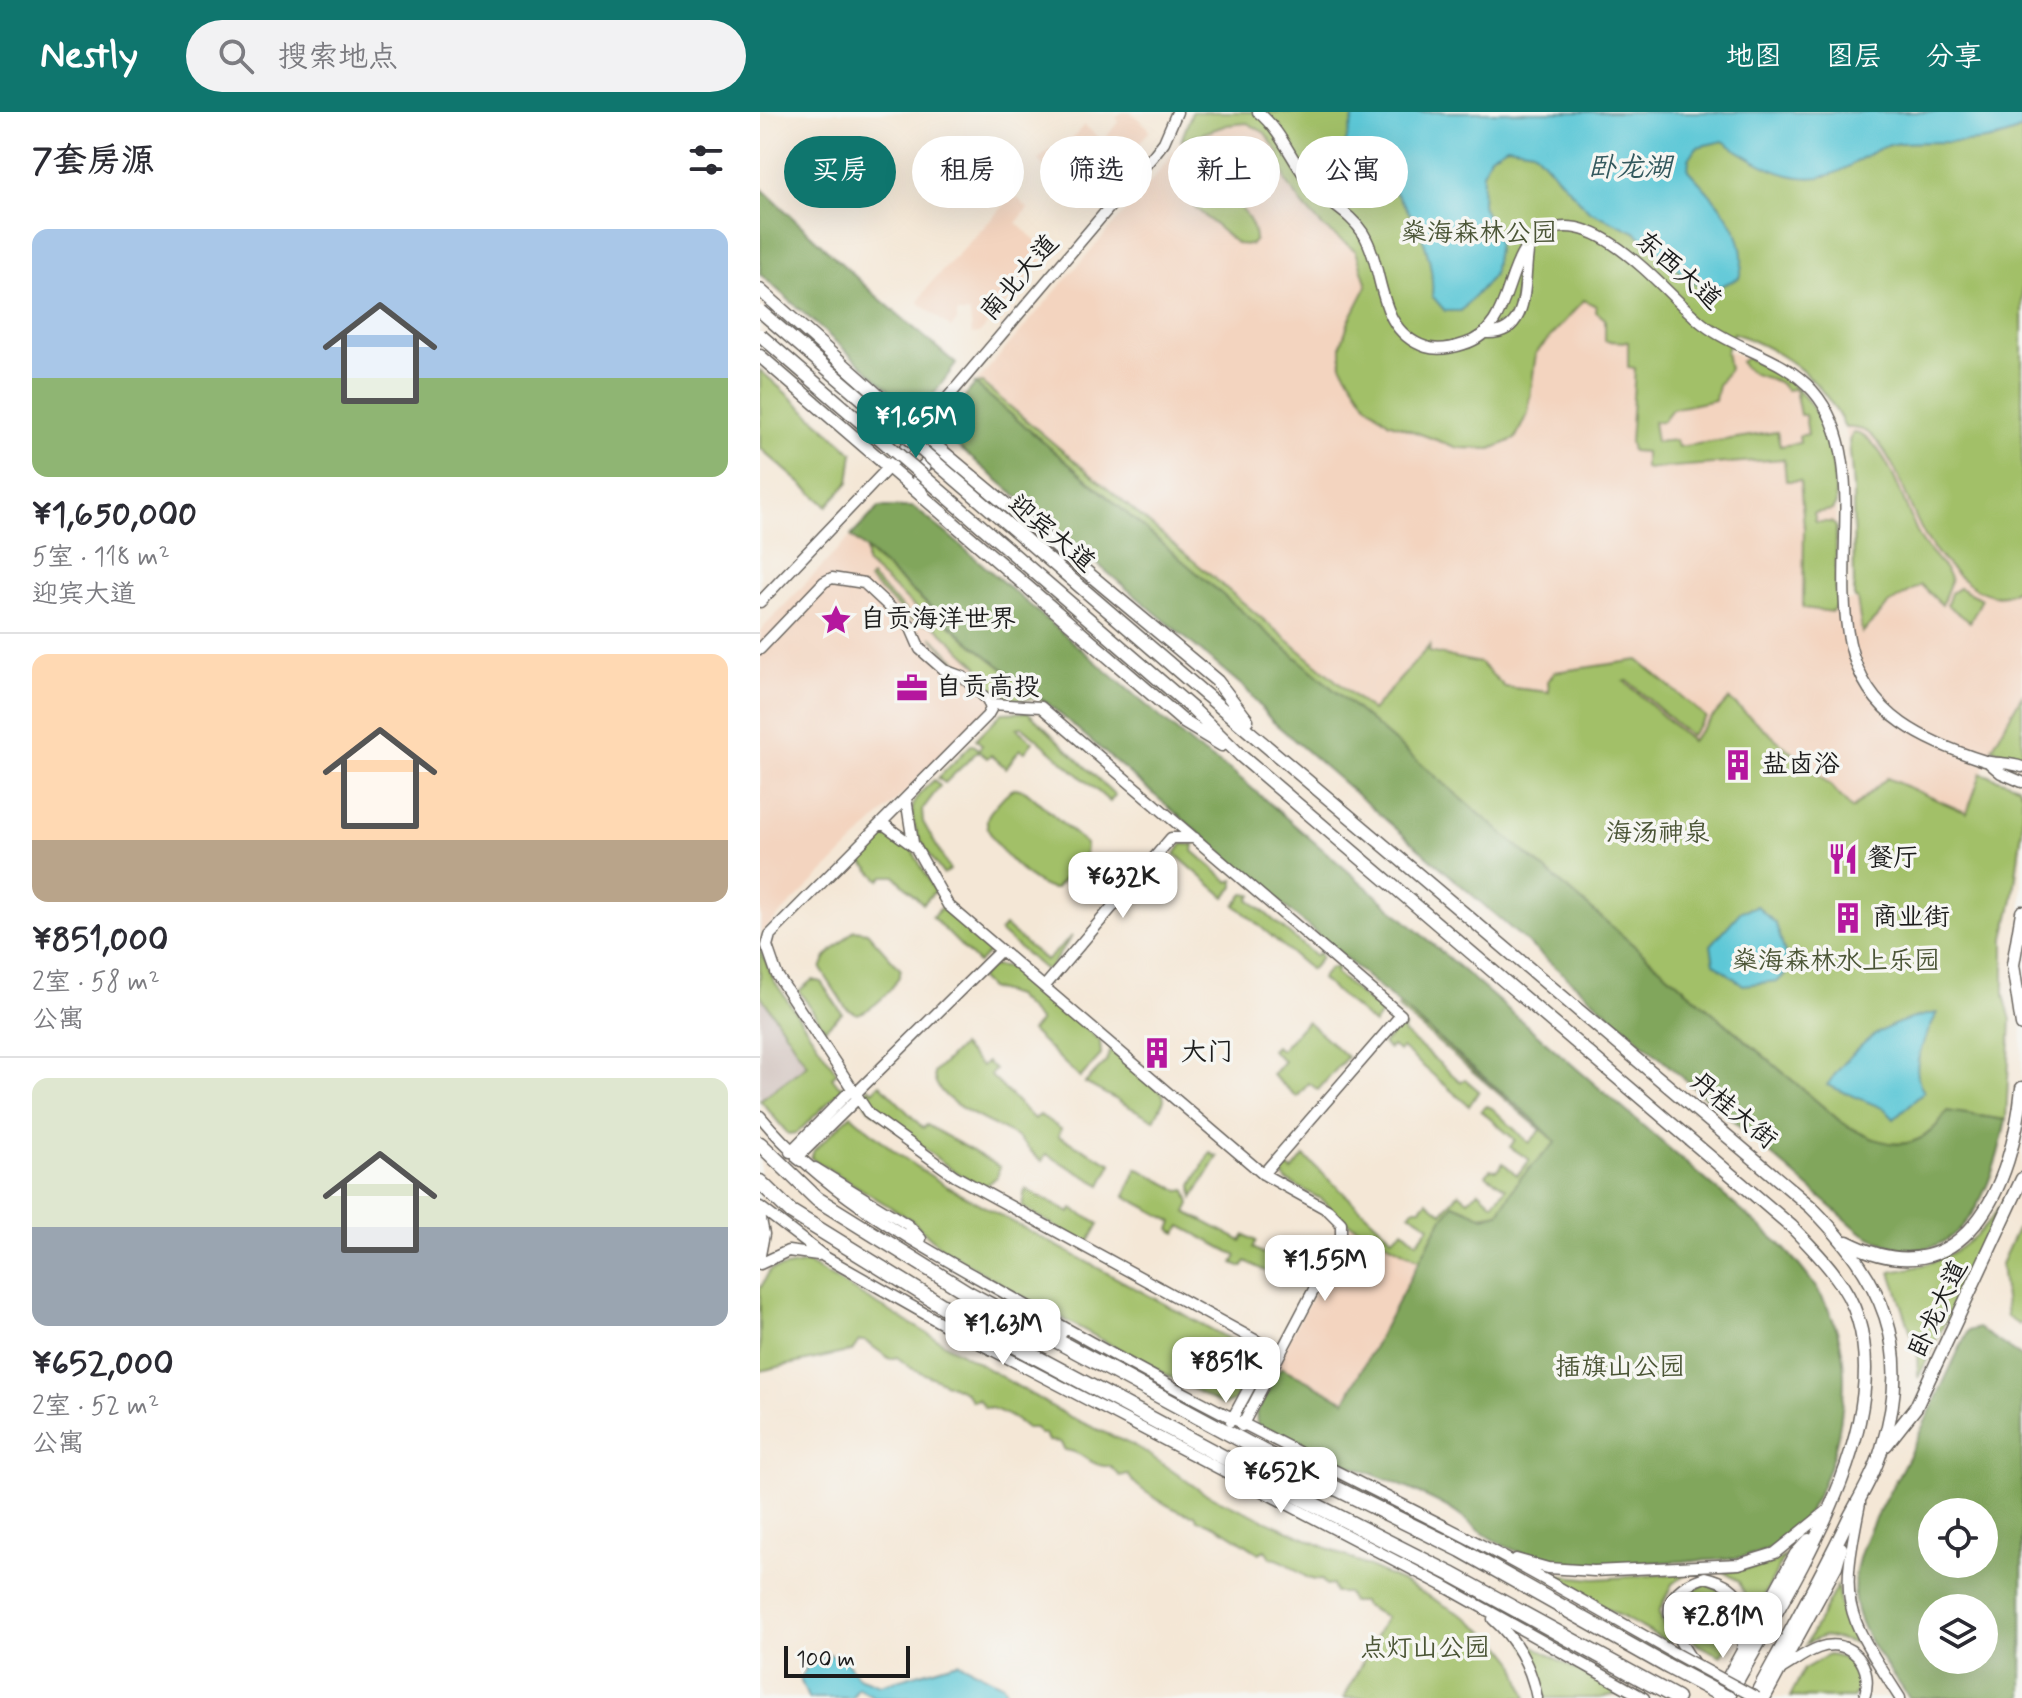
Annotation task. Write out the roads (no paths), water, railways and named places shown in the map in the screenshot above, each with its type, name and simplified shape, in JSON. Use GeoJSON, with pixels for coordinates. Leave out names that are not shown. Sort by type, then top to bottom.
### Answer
{"type":"FeatureCollection","features":[{"type":"Feature","properties":{"kind":"highway"},"geometry":{"type":"LineString","coordinates":[[760,1144],[817,1199],[968,1293],[1273,1457],[1670,1659],[1727,1698]]}},
{"type":"Feature","properties":{"kind":"highway"},"geometry":{"type":"LineString","coordinates":[[760,1182],[791,1212],[846,1249],[1068,1375],[1451,1574],[1677,1698]]}},
{"type":"Feature","properties":{"kind":"main road"},"geometry":{"type":"LineString","coordinates":[[760,290],[918,431],[1217,681],[1258,735]]}},
{"type":"Feature","properties":{"kind":"main road","name":"迎宾大道"},"geometry":{"type":"LineString","coordinates":[[760,311],[1206,695]]}},
{"type":"Feature","properties":{"kind":"main road","name":"迎宾大道"},"geometry":{"type":"LineString","coordinates":[[760,335],[1193,709]]}},
{"type":"Feature","properties":{"kind":"main road"},"geometry":{"type":"LineString","coordinates":[[760,356],[1184,722],[1241,756]]}},
{"type":"Feature","properties":{"kind":"main road"},"geometry":{"type":"LineString","coordinates":[[850,435],[866,440],[883,434],[889,414],[881,398]]}},
{"type":"Feature","properties":{"kind":"main road"},"geometry":{"type":"LineString","coordinates":[[926,500],[917,484],[925,464],[936,460],[960,465]]}},
{"type":"Feature","properties":{"kind":"main road","name":"丹桂大街"},"geometry":{"type":"LineString","coordinates":[[1206,695],[1258,735],[1811,1207],[1844,1240],[1869,1275],[1885,1311],[1896,1356],[1894,1400],[1882,1451],[1755,1698]]}},
{"type":"Feature","properties":{"kind":"main road","name":"丹桂大街"},"geometry":{"type":"LineString","coordinates":[[1193,709],[1241,756],[1791,1226],[1822,1258],[1858,1318],[1864,1354],[1865,1398],[1855,1443],[1817,1532],[1727,1698]]}},
{"type":"Feature","properties":{"kind":"main road"},"geometry":{"type":"LineString","coordinates":[[2022,912],[2013,965],[2022,1025]]}},
{"type":"Feature","properties":{"kind":"main road","name":"卧龙大道"},"geometry":{"type":"LineString","coordinates":[[1844,1240],[1865,1251],[1898,1259],[1939,1251],[1960,1240],[1989,1210],[2001,1186],[2013,1148],[2022,1088]]}},
{"type":"Feature","properties":{"kind":"main road","name":"卧龙大道"},"geometry":{"type":"LineString","coordinates":[[1882,1451],[1916,1407],[2022,1179]]}},
{"type":"Feature","properties":{"kind":"main road"},"geometry":{"type":"LineString","coordinates":[[1764,1698],[1836,1566],[1848,1522]]}},
{"type":"Feature","properties":{"kind":"main road"},"geometry":{"type":"LineString","coordinates":[[1718,1698],[1796,1554],[1817,1532]]}},
{"type":"Feature","properties":{"kind":"street","name":"南北大道"},"geometry":{"type":"LineString","coordinates":[[760,602],[888,468],[1153,156],[1164,142],[1177,112]]}},
{"type":"Feature","properties":{"kind":"street"},"geometry":{"type":"LineString","coordinates":[[1258,112],[1283,139],[1315,189],[1348,214],[1363,233],[1377,266],[1385,304],[1395,325],[1410,339],[1440,349],[1474,341],[1485,333],[1502,308],[1519,259],[1530,242]]}},
{"type":"Feature","properties":{"kind":"street","name":"东西大道"},"geometry":{"type":"LineString","coordinates":[[1530,242],[1549,230],[1573,227],[1613,244],[1708,327],[1782,364],[1815,393],[1828,414],[1841,452],[1844,609],[1859,666],[1876,696],[1900,722],[1933,740],[1988,762],[2006,761],[2022,767]]}},
{"type":"Feature","properties":{"kind":"street"},"geometry":{"type":"LineString","coordinates":[[1485,333],[1500,330],[1517,317],[1528,285],[1530,242]]}},
{"type":"Feature","properties":{"kind":"street"},"geometry":{"type":"LineString","coordinates":[[760,649],[824,582],[832,578],[857,580],[910,626],[917,646],[941,669],[960,674],[988,701],[1000,706],[1034,704],[1041,707],[1401,1015],[1263,1174]]}},
{"type":"Feature","properties":{"kind":"street"},"geometry":{"type":"LineString","coordinates":[[987,716],[991,709],[988,701]]}},
{"type":"Feature","properties":{"kind":"street"},"geometry":{"type":"LineString","coordinates":[[768,952],[767,943],[773,931],[1000,706]]}},
{"type":"Feature","properties":{"kind":"street"},"geometry":{"type":"LineString","coordinates":[[1988,762],[2001,773],[2022,782]]}},
{"type":"Feature","properties":{"kind":"street"},"geometry":{"type":"LineString","coordinates":[[906,798],[916,848],[948,905],[1263,1174],[1339,1219],[1343,1230],[1236,1423]]}},
{"type":"Feature","properties":{"kind":"street"},"geometry":{"type":"LineString","coordinates":[[1167,815],[1171,838]]}},
{"type":"Feature","properties":{"kind":"street"},"geometry":{"type":"LineString","coordinates":[[882,823],[916,848]]}},
{"type":"Feature","properties":{"kind":"street"},"geometry":{"type":"LineString","coordinates":[[1044,987],[1171,838],[1195,838]]}},
{"type":"Feature","properties":{"kind":"street"},"geometry":{"type":"LineString","coordinates":[[760,933],[777,975],[854,1094],[865,1110],[894,1135],[950,1173],[1274,1351]]}},
{"type":"Feature","properties":{"kind":"street"},"geometry":{"type":"LineString","coordinates":[[793,1155],[1001,950]]}},
{"type":"Feature","properties":{"kind":"street"},"geometry":{"type":"LineString","coordinates":[[760,1116],[793,1155],[841,1193],[1104,1351],[1236,1423],[1492,1551],[1670,1659],[1695,1665],[1755,1698]]}},
{"type":"Feature","properties":{"kind":"street"},"geometry":{"type":"LineString","coordinates":[[760,1207],[825,1257],[950,1328],[1473,1602],[1644,1698]]}},
{"type":"Feature","properties":{"kind":"street"},"geometry":{"type":"LineString","coordinates":[[760,1215],[764,1234],[760,1255]]}},
{"type":"Feature","properties":{"kind":"street"},"geometry":{"type":"LineString","coordinates":[[760,1264],[788,1251],[825,1257]]}},
{"type":"Feature","properties":{"kind":"street"},"geometry":{"type":"LineString","coordinates":[[968,1293],[1104,1351]]}},
{"type":"Feature","properties":{"kind":"street"},"geometry":{"type":"LineString","coordinates":[[950,1328],[1068,1375]]}},
{"type":"Feature","properties":{"kind":"street"},"geometry":{"type":"LineString","coordinates":[[1159,1381],[1273,1457]]}},
{"type":"Feature","properties":{"kind":"street"},"geometry":{"type":"LineString","coordinates":[[1224,1458],[1357,1543]]}},
{"type":"Feature","properties":{"kind":"street"},"geometry":{"type":"LineString","coordinates":[[1862,1492],[1849,1559],[1847,1599],[1858,1631],[1900,1698]]}},
{"type":"Feature","properties":{"kind":"street"},"geometry":{"type":"LineString","coordinates":[[1492,1551],[1570,1570],[1739,1564],[1775,1553],[1827,1511]]}},
{"type":"Feature","properties":{"kind":"street"},"geometry":{"type":"LineString","coordinates":[[1695,1665],[1678,1638],[1668,1609],[1681,1588],[1705,1577],[1731,1586],[1740,1599],[1745,1613],[1741,1655]]}},
{"type":"Feature","properties":{"kind":"street"},"geometry":{"type":"LineString","coordinates":[[1473,1602],[1506,1630],[1522,1653],[1537,1698]]}},
{"type":"Feature","properties":{"kind":"street"},"geometry":{"type":"LineString","coordinates":[[1779,1670],[1819,1648],[1834,1645],[1850,1650],[1868,1670],[1869,1686],[1864,1698]]}},
{"type":"Feature","properties":{"kind":"water","name":"卧龙湖"},"geometry":{"type":"Polygon","coordinates":[[[1355,112],[2022,112],[2022,129],[2008,135],[1978,141],[1893,144],[1830,175],[1814,178],[1797,177],[1766,167],[1723,141],[1697,147],[1689,159],[1688,170],[1720,205],[1741,247],[1739,278],[1710,291],[1692,282],[1635,232],[1589,211],[1533,150],[1507,146],[1490,156],[1483,173],[1482,205],[1498,242],[1493,276],[1461,311],[1445,311],[1432,296],[1426,250],[1407,208],[1408,136],[1348,136],[1355,112]]]}},
{"type":"Feature","properties":{"kind":"water"},"geometry":{"type":"Polygon","coordinates":[[[1757,906],[1776,924],[1790,970],[1778,981],[1743,985],[1714,963],[1711,945],[1741,911],[1757,906]]]}},
{"type":"Feature","properties":{"kind":"water"},"geometry":{"type":"Polygon","coordinates":[[[1937,1013],[1918,1062],[1919,1082],[1924,1092],[1894,1119],[1885,1109],[1827,1085],[1850,1056],[1873,1036],[1901,1022],[1937,1013]]]}},
{"type":"Feature","properties":{"kind":"water"},"geometry":{"type":"Polygon","coordinates":[[[828,1654],[846,1661],[858,1677],[880,1685],[958,1662],[1003,1685],[1010,1698],[876,1698],[858,1688],[852,1698],[808,1698],[800,1679],[810,1661],[828,1654]]]}},
{"type":"Feature","properties":{"kind":"place","name":"自贡海洋世界"},"geometry":{"type":"Point","coordinates":[836,620]}},
{"type":"Feature","properties":{"kind":"place","name":"自贡高投"},"geometry":{"type":"Point","coordinates":[912,688]}},
{"type":"Feature","properties":{"kind":"place","name":"盐卤浴"},"geometry":{"type":"Point","coordinates":[1738,765]}},
{"type":"Feature","properties":{"kind":"place","name":"餐厅"},"geometry":{"type":"Point","coordinates":[1843,859]}},
{"type":"Feature","properties":{"kind":"place","name":"商业街"},"geometry":{"type":"Point","coordinates":[1848,918]}},
{"type":"Feature","properties":{"kind":"place","name":"大门"},"geometry":{"type":"Point","coordinates":[1157,1053]}},
{"type":"Feature","properties":{"kind":"park label","name":"燊海森林公园"},"geometry":{"type":"Point","coordinates":[1479,234]}},
{"type":"Feature","properties":{"kind":"park label","name":"海汤神泉"},"geometry":{"type":"Point","coordinates":[1658,834]}},
{"type":"Feature","properties":{"kind":"park label","name":"燊海森林水上乐园"},"geometry":{"type":"Point","coordinates":[1836,962]}},
{"type":"Feature","properties":{"kind":"park label","name":"插旗山公园"},"geometry":{"type":"Point","coordinates":[1620,1368]}},
{"type":"Feature","properties":{"kind":"park label","name":"点灯山公园"},"geometry":{"type":"Point","coordinates":[1425,1649]}}]}
